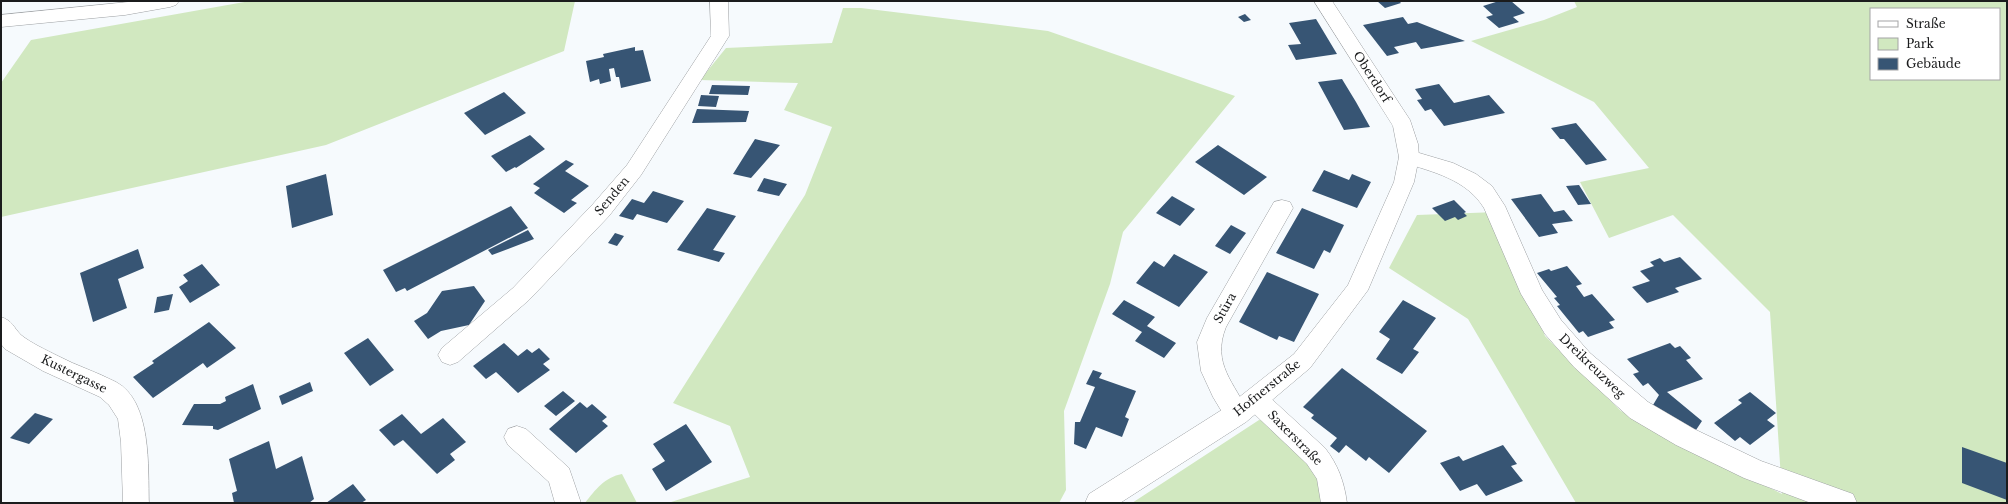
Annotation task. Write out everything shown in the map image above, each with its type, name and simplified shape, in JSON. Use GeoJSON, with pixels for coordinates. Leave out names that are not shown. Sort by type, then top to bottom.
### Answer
{"type":"FeatureCollection","features":[{"type":"Feature","properties":{"kind":"street"},"geometry":{"type":"LineString","coordinates":[[1,20],[125,9],[170,1]]}},
{"type":"Feature","properties":{"kind":"street","name":"Senden"},"geometry":{"type":"LineString","coordinates":[[450,355],[521,294],[601,210],[634,170],[720,36],[719,1]]}},
{"type":"Feature","properties":{"kind":"street","name":"Oberdorf"},"geometry":{"type":"LineString","coordinates":[[1323,1],[1403,125],[1408,144],[1409,157]]}},
{"type":"Feature","properties":{"kind":"street","name":"Hofnerstraße"},"geometry":{"type":"LineString","coordinates":[[1098,503],[1246,407],[1302,361],[1357,290],[1404,182],[1409,157]]}},
{"type":"Feature","properties":{"kind":"street","name":"Dreikreuzweg"},"geometry":{"type":"LineString","coordinates":[[1409,157],[1446,168],[1469,179],[1486,192],[1494,206],[1532,294],[1553,327],[1588,365],[1639,410],[1685,437],[1753,470],[1844,503]]}},
{"type":"Feature","properties":{"kind":"street","name":"Stüra"},"geometry":{"type":"LineString","coordinates":[[1246,407],[1222,393],[1211,361],[1209,342],[1215,324],[1282,208]]}},
{"type":"Feature","properties":{"kind":"street","name":"Kustergasse"},"geometry":{"type":"LineString","coordinates":[[1,327],[13,342],[51,364],[109,390],[118,398],[130,417],[134,442],[136,503]]}},
{"type":"Feature","properties":{"kind":"street","name":"Saxerstraße"},"geometry":{"type":"LineString","coordinates":[[1246,407],[1301,442],[1323,465],[1329,476],[1334,503]]}},
{"type":"Feature","properties":{"kind":"street"},"geometry":{"type":"LineString","coordinates":[[517,436],[560,476],[568,503]]}},
{"type":"Feature","properties":{"kind":"green space"},"geometry":{"type":"Polygon","coordinates":[[[250,1],[575,1],[564,51],[326,145],[1,217],[1,83],[31,40],[250,1]]]}},
{"type":"Feature","properties":{"kind":"green space"},"geometry":{"type":"Polygon","coordinates":[[[1574,1],[2007,1],[2007,503],[1576,503],[1468,319],[1389,268],[1417,215],[1497,212],[1545,336],[1621,411],[1782,494],[1770,312],[1673,215],[1609,238],[1580,182],[1649,168],[1594,102],[1471,41],[1544,20],[1577,7],[1574,1]]]}},
{"type":"Feature","properties":{"kind":"green space"},"geometry":{"type":"Polygon","coordinates":[[[843,8],[861,8],[1048,31],[1235,96],[1123,232],[1110,284],[1064,411],[1066,490],[1059,503],[668,503],[750,477],[730,426],[673,403],[805,195],[832,127],[784,110],[798,83],[700,80],[726,48],[832,43],[843,8]]]}},
{"type":"Feature","properties":{"kind":"green space"},"geometry":{"type":"Polygon","coordinates":[[[1259,420],[1267,421],[1312,464],[1320,482],[1323,503],[1132,503],[1259,420]]]}},
{"type":"Feature","properties":{"kind":"green space"},"geometry":{"type":"Polygon","coordinates":[[[622,474],[637,503],[585,503],[605,481],[622,474]]]}},
{"type":"Feature","properties":{"kind":"building"},"geometry":{"type":"Polygon","coordinates":[[[1377,1],[1399,1],[1401,3],[1385,8],[1377,1]]]}},
{"type":"Feature","properties":{"kind":"building"},"geometry":{"type":"Polygon","coordinates":[[[1499,1],[1511,1],[1525,13],[1513,17],[1519,22],[1499,28],[1486,17],[1493,15],[1483,6],[1499,1]]]}},
{"type":"Feature","properties":{"kind":"building"},"geometry":{"type":"Polygon","coordinates":[[[1245,14],[1251,20],[1244,22],[1238,17],[1245,14]]]}},
{"type":"Feature","properties":{"kind":"building"},"geometry":{"type":"Polygon","coordinates":[[[1403,17],[1408,24],[1417,22],[1465,41],[1421,49],[1416,42],[1394,47],[1399,53],[1387,56],[1363,25],[1403,17]]]}},
{"type":"Feature","properties":{"kind":"building"},"geometry":{"type":"Polygon","coordinates":[[[1316,19],[1337,54],[1296,60],[1288,45],[1301,44],[1289,23],[1316,19]]]}},
{"type":"Feature","properties":{"kind":"building"},"geometry":{"type":"Polygon","coordinates":[[[635,47],[635,51],[643,50],[651,81],[621,88],[619,77],[616,77],[614,68],[609,69],[611,81],[600,84],[599,79],[590,82],[586,61],[604,57],[603,54],[635,47]]]}},
{"type":"Feature","properties":{"kind":"building"},"geometry":{"type":"Polygon","coordinates":[[[1342,79],[1370,127],[1344,130],[1318,82],[1342,79]]]}},
{"type":"Feature","properties":{"kind":"building"},"geometry":{"type":"Polygon","coordinates":[[[1439,84],[1454,103],[1489,95],[1505,113],[1444,126],[1431,109],[1425,111],[1417,100],[1422,99],[1415,89],[1439,84]]]}},
{"type":"Feature","properties":{"kind":"building"},"geometry":{"type":"Polygon","coordinates":[[[712,85],[750,86],[748,95],[709,94],[712,85]]]}},
{"type":"Feature","properties":{"kind":"building"},"geometry":{"type":"Polygon","coordinates":[[[504,92],[526,113],[485,135],[464,113],[504,92]]]}},
{"type":"Feature","properties":{"kind":"building"},"geometry":{"type":"Polygon","coordinates":[[[701,95],[719,96],[716,107],[698,106],[701,95]]]}},
{"type":"Feature","properties":{"kind":"building"},"geometry":{"type":"Polygon","coordinates":[[[697,109],[749,111],[746,122],[692,123],[697,109]]]}},
{"type":"Feature","properties":{"kind":"building"},"geometry":{"type":"Polygon","coordinates":[[[1576,123],[1607,160],[1586,165],[1564,139],[1560,139],[1551,128],[1576,123]]]}},
{"type":"Feature","properties":{"kind":"building"},"geometry":{"type":"Polygon","coordinates":[[[530,135],[545,149],[516,168],[515,167],[506,172],[491,156],[530,135]]]}},
{"type":"Feature","properties":{"kind":"building"},"geometry":{"type":"Polygon","coordinates":[[[755,139],[780,145],[751,178],[733,174],[755,139]]]}},
{"type":"Feature","properties":{"kind":"building"},"geometry":{"type":"Polygon","coordinates":[[[1218,145],[1267,177],[1244,195],[1195,162],[1218,145]]]}},
{"type":"Feature","properties":{"kind":"building"},"geometry":{"type":"Polygon","coordinates":[[[566,160],[574,164],[565,171],[589,186],[571,200],[577,203],[564,213],[534,193],[540,188],[533,184],[566,160]]]}},
{"type":"Feature","properties":{"kind":"building"},"geometry":{"type":"Polygon","coordinates":[[[1324,170],[1349,180],[1352,174],[1371,182],[1357,208],[1312,191],[1324,170]]]}},
{"type":"Feature","properties":{"kind":"building"},"geometry":{"type":"Polygon","coordinates":[[[326,174],[333,215],[292,228],[286,186],[326,174]]]}},
{"type":"Feature","properties":{"kind":"building"},"geometry":{"type":"Polygon","coordinates":[[[764,178],[787,184],[779,196],[757,191],[764,178]]]}},
{"type":"Feature","properties":{"kind":"building"},"geometry":{"type":"Polygon","coordinates":[[[1579,185],[1591,204],[1578,205],[1566,186],[1579,185]]]}},
{"type":"Feature","properties":{"kind":"building"},"geometry":{"type":"Polygon","coordinates":[[[653,191],[684,201],[667,223],[637,214],[633,220],[619,216],[632,199],[644,203],[653,191]]]}},
{"type":"Feature","properties":{"kind":"building"},"geometry":{"type":"Polygon","coordinates":[[[1541,194],[1554,212],[1564,210],[1573,221],[1552,224],[1558,233],[1539,237],[1511,199],[1541,194]]]}},
{"type":"Feature","properties":{"kind":"building"},"geometry":{"type":"Polygon","coordinates":[[[1172,196],[1195,209],[1180,226],[1156,213],[1172,196]]]}},
{"type":"Feature","properties":{"kind":"building"},"geometry":{"type":"Polygon","coordinates":[[[1454,200],[1466,212],[1464,213],[1467,216],[1458,220],[1455,217],[1445,221],[1432,208],[1454,200]]]}},
{"type":"Feature","properties":{"kind":"building"},"geometry":{"type":"Polygon","coordinates":[[[511,206],[528,228],[407,291],[405,288],[396,292],[383,270],[511,206]]]}},
{"type":"Feature","properties":{"kind":"building"},"geometry":{"type":"Polygon","coordinates":[[[707,208],[736,216],[713,250],[725,253],[719,262],[677,250],[707,208]]]}},
{"type":"Feature","properties":{"kind":"building"},"geometry":{"type":"Polygon","coordinates":[[[1302,208],[1344,225],[1330,253],[1324,250],[1314,269],[1276,253],[1302,208]]]}},
{"type":"Feature","properties":{"kind":"building"},"geometry":{"type":"Polygon","coordinates":[[[1231,225],[1246,233],[1230,254],[1215,246],[1231,225]]]}},
{"type":"Feature","properties":{"kind":"building"},"geometry":{"type":"Polygon","coordinates":[[[528,230],[534,239],[492,255],[488,250],[528,230]]]}},
{"type":"Feature","properties":{"kind":"building"},"geometry":{"type":"Polygon","coordinates":[[[615,233],[624,236],[617,246],[608,243],[615,233]]]}},
{"type":"Feature","properties":{"kind":"building"},"geometry":{"type":"Polygon","coordinates":[[[138,249],[144,268],[118,279],[127,308],[93,322],[80,273],[138,249]]]}},
{"type":"Feature","properties":{"kind":"building"},"geometry":{"type":"Polygon","coordinates":[[[1174,254],[1208,272],[1179,307],[1136,283],[1154,261],[1164,267],[1174,254]]]}},
{"type":"Feature","properties":{"kind":"building"},"geometry":{"type":"Polygon","coordinates":[[[1680,257],[1702,279],[1675,288],[1679,292],[1647,303],[1632,287],[1650,281],[1640,271],[1654,266],[1650,262],[1660,258],[1664,262],[1680,257]]]}},
{"type":"Feature","properties":{"kind":"building"},"geometry":{"type":"Polygon","coordinates":[[[202,264],[220,285],[190,303],[179,287],[188,281],[183,275],[202,264]]]}},
{"type":"Feature","properties":{"kind":"building"},"geometry":{"type":"Polygon","coordinates":[[[1567,266],[1582,284],[1576,286],[1584,297],[1592,294],[1615,320],[1609,322],[1614,328],[1588,337],[1583,331],[1579,333],[1557,306],[1560,305],[1554,298],[1557,297],[1537,273],[1549,269],[1551,271],[1567,266]]]}},
{"type":"Feature","properties":{"kind":"building"},"geometry":{"type":"Polygon","coordinates":[[[1267,272],[1319,294],[1294,342],[1279,336],[1277,340],[1239,322],[1267,272]]]}},
{"type":"Feature","properties":{"kind":"building"},"geometry":{"type":"Polygon","coordinates":[[[474,286],[485,301],[469,325],[441,331],[428,339],[414,321],[427,313],[442,291],[474,286]]]}},
{"type":"Feature","properties":{"kind":"building"},"geometry":{"type":"Polygon","coordinates":[[[173,294],[169,310],[154,313],[157,297],[173,294]]]}},
{"type":"Feature","properties":{"kind":"building"},"geometry":{"type":"Polygon","coordinates":[[[1124,300],[1155,317],[1147,326],[1176,343],[1164,358],[1135,341],[1142,332],[1112,314],[1124,300]]]}},
{"type":"Feature","properties":{"kind":"building"},"geometry":{"type":"Polygon","coordinates":[[[1403,300],[1436,318],[1413,349],[1419,352],[1402,374],[1376,359],[1390,339],[1379,332],[1403,300]]]}},
{"type":"Feature","properties":{"kind":"building"},"geometry":{"type":"Polygon","coordinates":[[[209,322],[236,348],[207,368],[203,363],[153,398],[133,377],[154,363],[152,361],[209,322]]]}},
{"type":"Feature","properties":{"kind":"building"},"geometry":{"type":"Polygon","coordinates":[[[368,338],[394,370],[370,386],[344,353],[368,338]]]}},
{"type":"Feature","properties":{"kind":"building"},"geometry":{"type":"Polygon","coordinates":[[[504,343],[518,356],[527,349],[532,353],[539,348],[550,359],[543,364],[550,370],[518,393],[496,372],[486,379],[473,366],[504,343]]]}},
{"type":"Feature","properties":{"kind":"building"},"geometry":{"type":"Polygon","coordinates":[[[1670,343],[1675,348],[1680,346],[1691,358],[1686,360],[1703,379],[1667,392],[1702,421],[1696,430],[1653,405],[1659,395],[1648,383],[1643,386],[1633,374],[1639,372],[1627,359],[1670,343]]]}},
{"type":"Feature","properties":{"kind":"building"},"geometry":{"type":"Polygon","coordinates":[[[1342,368],[1427,431],[1389,473],[1369,457],[1366,461],[1346,445],[1339,453],[1330,446],[1337,438],[1311,418],[1314,415],[1303,407],[1342,368]]]}},
{"type":"Feature","properties":{"kind":"building"},"geometry":{"type":"Polygon","coordinates":[[[1093,370],[1102,373],[1099,378],[1136,391],[1125,417],[1129,419],[1122,437],[1096,427],[1086,449],[1074,444],[1075,422],[1080,422],[1095,387],[1086,384],[1093,370]]]}},
{"type":"Feature","properties":{"kind":"building"},"geometry":{"type":"Polygon","coordinates":[[[310,382],[313,391],[282,405],[279,396],[310,382]]]}},
{"type":"Feature","properties":{"kind":"building"},"geometry":{"type":"Polygon","coordinates":[[[253,384],[261,409],[218,430],[213,429],[213,426],[182,425],[194,404],[220,404],[226,401],[225,397],[253,384]]]}},
{"type":"Feature","properties":{"kind":"building"},"geometry":{"type":"Polygon","coordinates":[[[563,391],[575,401],[556,416],[544,406],[563,391]]]}},
{"type":"Feature","properties":{"kind":"building"},"geometry":{"type":"Polygon","coordinates":[[[1750,392],[1776,413],[1767,420],[1775,426],[1750,445],[1740,437],[1735,441],[1714,423],[1742,403],[1738,400],[1750,392]]]}},
{"type":"Feature","properties":{"kind":"building"},"geometry":{"type":"Polygon","coordinates":[[[580,402],[587,408],[592,404],[607,417],[602,421],[608,426],[576,453],[549,429],[580,402]]]}},
{"type":"Feature","properties":{"kind":"building"},"geometry":{"type":"Polygon","coordinates":[[[35,413],[53,419],[29,444],[10,438],[35,413]]]}},
{"type":"Feature","properties":{"kind":"building"},"geometry":{"type":"Polygon","coordinates":[[[402,414],[421,434],[443,418],[466,442],[450,454],[455,460],[437,474],[403,440],[394,446],[379,430],[402,414]]]}},
{"type":"Feature","properties":{"kind":"building"},"geometry":{"type":"Polygon","coordinates":[[[686,424],[712,462],[666,491],[652,469],[665,461],[653,444],[686,424]]]}},
{"type":"Feature","properties":{"kind":"building"},"geometry":{"type":"Polygon","coordinates":[[[269,441],[276,469],[302,456],[314,499],[309,503],[234,503],[232,493],[237,491],[229,459],[269,441]]]}},
{"type":"Feature","properties":{"kind":"building"},"geometry":{"type":"Polygon","coordinates":[[[1503,445],[1517,464],[1511,466],[1523,481],[1486,496],[1477,484],[1460,491],[1440,463],[1459,456],[1463,461],[1503,445]]]}},
{"type":"Feature","properties":{"kind":"building"},"geometry":{"type":"Polygon","coordinates":[[[1962,447],[2007,463],[2007,500],[1962,483],[1962,447]]]}},
{"type":"Feature","properties":{"kind":"building"},"geometry":{"type":"Polygon","coordinates":[[[353,484],[366,500],[361,503],[326,503],[353,484]]]}}]}
